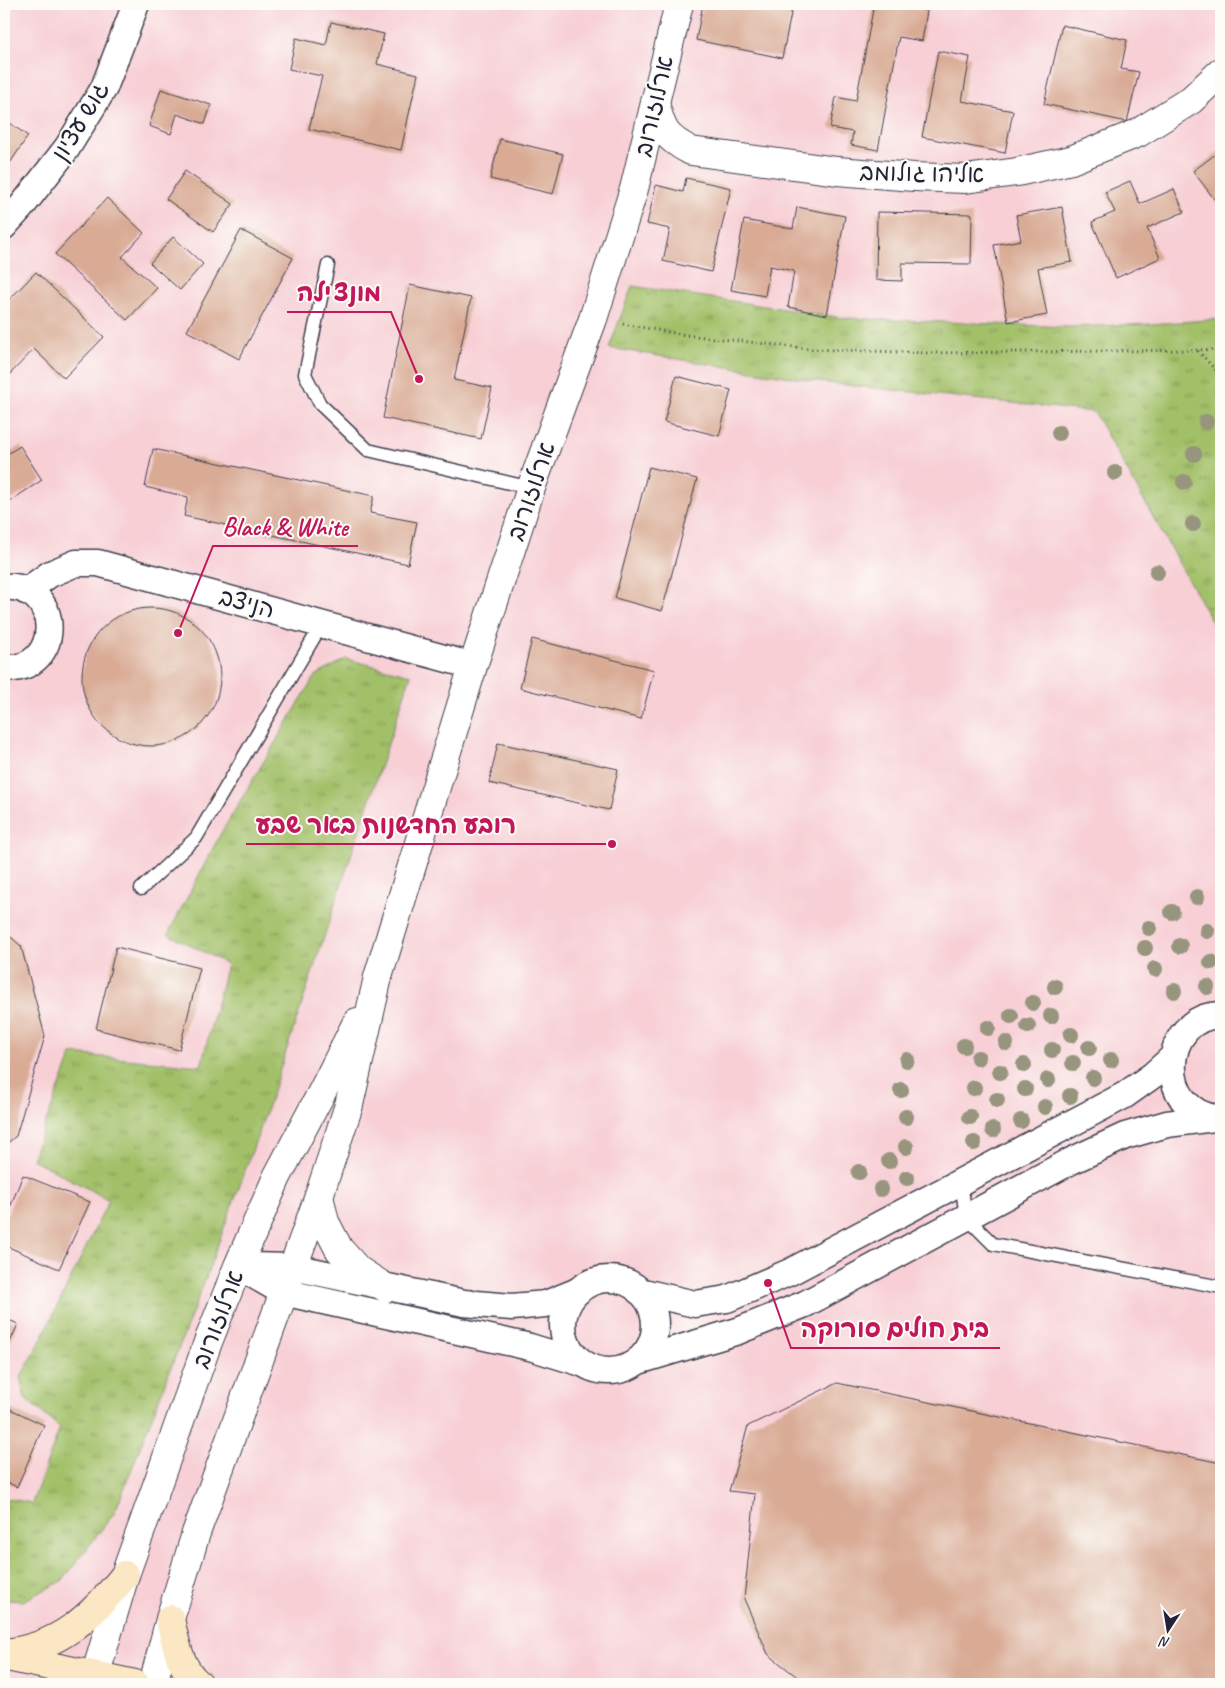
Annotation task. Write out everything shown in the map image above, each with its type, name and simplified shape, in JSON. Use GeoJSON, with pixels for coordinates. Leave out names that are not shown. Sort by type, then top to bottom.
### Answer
{"type":"FeatureCollection","features":[{"type":"Feature","properties":{"kind":"main road"},"geometry":{"type":"LineString","coordinates":[[4,1655],[41,1645],[67,1632],[87,1617],[125,1575]]}},
{"type":"Feature","properties":{"kind":"main road"},"geometry":{"type":"LineString","coordinates":[[170,1619],[186,1668],[199,1684]]}},
{"type":"Feature","properties":{"kind":"main road"},"geometry":{"type":"LineString","coordinates":[[4,1655],[94,1680],[135,1684]]}},
{"type":"Feature","properties":{"kind":"street","name":"גוש עציון"},"geometry":{"type":"LineString","coordinates":[[4,226],[67,148],[104,88],[136,4]]}},
{"type":"Feature","properties":{"kind":"street","name":"ארלוזורוב"},"geometry":{"type":"LineString","coordinates":[[153,1684],[196,1533],[320,1196],[349,1105],[378,978],[473,666],[531,488],[592,319],[634,189],[678,4]]}},
{"type":"Feature","properties":{"kind":"street","name":"אליהו גולומב"},"geometry":{"type":"LineString","coordinates":[[655,103],[661,126],[674,141],[691,151],[837,171],[914,178],[965,179],[1017,172],[1071,160],[1138,133],[1191,100],[1221,72]]}},
{"type":"Feature","properties":{"kind":"street"},"geometry":{"type":"LineString","coordinates":[[634,189],[657,161],[672,154],[691,151]]}},
{"type":"Feature","properties":{"kind":"street","name":"הניצב"},"geometry":{"type":"LineString","coordinates":[[15,589],[76,563],[98,562],[473,666]]}},
{"type":"Feature","properties":{"kind":"street"},"geometry":{"type":"LineString","coordinates":[[4,668],[12,669],[26,666],[37,657],[46,644],[49,630],[48,616],[42,603],[15,589]]}},
{"type":"Feature","properties":{"kind":"street","name":"ארלוזורוב"},"geometry":{"type":"LineString","coordinates":[[94,1680],[125,1575],[204,1351],[238,1266],[277,1177],[323,1090],[378,978]]}},
{"type":"Feature","properties":{"kind":"street"},"geometry":{"type":"LineString","coordinates":[[1218,1118],[1198,1113],[1186,1103],[1177,1090],[1172,1074],[1172,1058],[1177,1043],[1187,1030],[1200,1020],[1219,1014]]}},
{"type":"Feature","properties":{"kind":"street"},"geometry":{"type":"LineString","coordinates":[[639,1291],[695,1304],[727,1299],[790,1272],[1125,1095],[1153,1075],[1172,1058]]}},
{"type":"Feature","properties":{"kind":"street"},"geometry":{"type":"LineString","coordinates":[[238,1266],[284,1292],[530,1347],[582,1363],[597,1370],[609,1371],[624,1368],[638,1361],[738,1331],[805,1304],[1071,1161],[1125,1136],[1167,1124],[1218,1118]]}},
{"type":"Feature","properties":{"kind":"street"},"geometry":{"type":"LineString","coordinates":[[320,1196],[325,1222],[340,1249],[358,1270],[386,1288]]}},
{"type":"Feature","properties":{"kind":"street"},"geometry":{"type":"LineString","coordinates":[[238,1266],[293,1267],[464,1304],[512,1307],[546,1304],[578,1291],[592,1282],[608,1279],[625,1282],[639,1291],[649,1303],[654,1319],[654,1333],[649,1348],[638,1361]]}},
{"type":"Feature","properties":{"kind":"street"},"geometry":{"type":"LineString","coordinates":[[578,1291],[567,1306],[563,1321],[564,1338],[571,1352],[582,1363]]}},
{"type":"Feature","properties":{"kind":"lane"},"geometry":{"type":"LineString","coordinates":[[328,265],[305,374],[320,404],[368,450],[531,488]]}},
{"type":"Feature","properties":{"kind":"lane"},"geometry":{"type":"LineString","coordinates":[[141,889],[196,838],[322,624]]}},
{"type":"Feature","properties":{"kind":"lane"},"geometry":{"type":"LineString","coordinates":[[961,1182],[966,1217],[993,1244],[1221,1287]]}},
{"type":"Feature","properties":{"kind":"path"},"geometry":{"type":"LineString","coordinates":[[592,319],[686,335],[812,349],[929,353],[1198,350],[1221,348]]}},
{"type":"Feature","properties":{"kind":"path"},"geometry":{"type":"LineString","coordinates":[[1198,350],[1221,376]]}},
{"type":"Feature","properties":{"kind":"shaded area"},"geometry":{"type":"Polygon","coordinates":[[[4,4],[1221,4],[1221,1684],[4,1684],[4,4]]]}},
{"type":"Feature","properties":{"kind":"green space"},"geometry":{"type":"Polygon","coordinates":[[[632,286],[844,318],[1070,327],[1221,319],[1221,638],[1094,412],[827,383],[609,348],[632,286]]]}},
{"type":"Feature","properties":{"kind":"green space"},"geometry":{"type":"Polygon","coordinates":[[[346,659],[411,675],[262,1124],[202,1288],[115,1512],[62,1581],[23,1601],[4,1600],[4,1498],[32,1503],[60,1428],[25,1398],[20,1378],[35,1352],[109,1200],[32,1159],[72,1054],[201,1066],[227,964],[168,934],[221,833],[315,676],[346,659]]]}},
{"type":"Feature","properties":{"kind":"building"},"geometry":{"type":"Polygon","coordinates":[[[703,4],[793,4],[782,58],[696,40],[703,4]]]}},
{"type":"Feature","properties":{"kind":"building"},"geometry":{"type":"Polygon","coordinates":[[[874,4],[887,4],[927,11],[922,41],[899,37],[878,150],[851,145],[853,132],[830,128],[836,97],[856,101],[874,4]]]}},
{"type":"Feature","properties":{"kind":"building"},"geometry":{"type":"Polygon","coordinates":[[[331,22],[384,34],[377,64],[418,74],[401,150],[309,129],[322,76],[289,69],[296,38],[326,45],[331,22]]]}},
{"type":"Feature","properties":{"kind":"building"},"geometry":{"type":"Polygon","coordinates":[[[1062,25],[1127,40],[1121,69],[1139,72],[1127,122],[1044,104],[1062,25]]]}},
{"type":"Feature","properties":{"kind":"building"},"geometry":{"type":"Polygon","coordinates":[[[938,51],[970,57],[962,101],[1013,111],[1005,153],[922,137],[938,51]]]}},
{"type":"Feature","properties":{"kind":"building"},"geometry":{"type":"Polygon","coordinates":[[[161,89],[211,105],[205,124],[177,114],[171,134],[149,126],[161,89]]]}},
{"type":"Feature","properties":{"kind":"building"},"geometry":{"type":"Polygon","coordinates":[[[4,119],[28,136],[4,172],[4,119]]]}},
{"type":"Feature","properties":{"kind":"building"},"geometry":{"type":"Polygon","coordinates":[[[500,139],[563,154],[553,194],[490,179],[500,139]]]}},
{"type":"Feature","properties":{"kind":"building"},"geometry":{"type":"Polygon","coordinates":[[[1221,150],[1221,208],[1193,171],[1221,150]]]}},
{"type":"Feature","properties":{"kind":"building"},"geometry":{"type":"Polygon","coordinates":[[[185,171],[233,204],[213,232],[166,199],[185,171]]]}},
{"type":"Feature","properties":{"kind":"building"},"geometry":{"type":"Polygon","coordinates":[[[686,178],[731,188],[711,272],[663,261],[670,229],[647,224],[656,185],[683,192],[686,178]]]}},
{"type":"Feature","properties":{"kind":"building"},"geometry":{"type":"Polygon","coordinates":[[[1130,181],[1140,204],[1174,189],[1184,212],[1147,228],[1160,258],[1116,278],[1092,222],[1115,212],[1105,192],[1130,181]]]}},
{"type":"Feature","properties":{"kind":"building"},"geometry":{"type":"Polygon","coordinates":[[[107,198],[144,233],[122,257],[157,288],[127,320],[55,254],[107,198]]]}},
{"type":"Feature","properties":{"kind":"building"},"geometry":{"type":"Polygon","coordinates":[[[797,207],[845,216],[827,315],[788,307],[794,271],[770,266],[765,296],[731,290],[744,220],[793,229],[797,207]]]}},
{"type":"Feature","properties":{"kind":"building"},"geometry":{"type":"Polygon","coordinates":[[[1062,207],[1072,262],[1038,268],[1047,315],[1008,322],[994,245],[1021,240],[1016,215],[1062,207]]]}},
{"type":"Feature","properties":{"kind":"building"},"geometry":{"type":"Polygon","coordinates":[[[877,212],[972,214],[971,264],[902,263],[902,281],[876,280],[877,212]]]}},
{"type":"Feature","properties":{"kind":"building"},"geometry":{"type":"Polygon","coordinates":[[[241,230],[293,258],[239,359],[187,331],[241,230]]]}},
{"type":"Feature","properties":{"kind":"building"},"geometry":{"type":"Polygon","coordinates":[[[173,237],[203,264],[180,290],[150,263],[173,237]]]}},
{"type":"Feature","properties":{"kind":"building"},"geometry":{"type":"Polygon","coordinates":[[[36,272],[104,337],[64,378],[34,349],[9,375],[4,371],[4,305],[36,272]]]}},
{"type":"Feature","properties":{"kind":"building"},"geometry":{"type":"Polygon","coordinates":[[[410,285],[471,298],[454,380],[492,388],[481,439],[383,418],[410,285]]]}},
{"type":"Feature","properties":{"kind":"building"},"geometry":{"type":"Polygon","coordinates":[[[676,376],[731,390],[719,436],[664,422],[676,376]]]}},
{"type":"Feature","properties":{"kind":"building"},"geometry":{"type":"Polygon","coordinates":[[[20,446],[42,480],[4,505],[4,456],[20,446]]]}},
{"type":"Feature","properties":{"kind":"building"},"geometry":{"type":"Polygon","coordinates":[[[153,449],[374,496],[370,513],[417,522],[408,564],[184,516],[188,497],[145,487],[153,449]]]}},
{"type":"Feature","properties":{"kind":"building"},"geometry":{"type":"Polygon","coordinates":[[[649,467],[697,479],[662,611],[615,598],[649,467]]]}},
{"type":"Feature","properties":{"kind":"building"},"geometry":{"type":"Polygon","coordinates":[[[151,608],[177,614],[200,628],[214,651],[220,677],[214,703],[200,726],[177,740],[151,746],[125,740],[102,726],[88,703],[82,677],[88,651],[102,628],[125,614],[151,608]]]}},
{"type":"Feature","properties":{"kind":"building"},"geometry":{"type":"Polygon","coordinates":[[[532,639],[654,670],[641,719],[520,688],[532,639]]]}},
{"type":"Feature","properties":{"kind":"building"},"geometry":{"type":"Polygon","coordinates":[[[498,743],[618,769],[609,810],[489,783],[498,743]]]}},
{"type":"Feature","properties":{"kind":"building"},"geometry":{"type":"Polygon","coordinates":[[[4,931],[21,946],[45,1036],[16,1136],[4,1146],[4,931]]]}},
{"type":"Feature","properties":{"kind":"building"},"geometry":{"type":"Polygon","coordinates":[[[116,947],[200,968],[179,1050],[96,1029],[116,947]]]}},
{"type":"Feature","properties":{"kind":"building"},"geometry":{"type":"Polygon","coordinates":[[[23,1175],[90,1202],[59,1269],[4,1245],[4,1216],[7,1215],[23,1175]]]}},
{"type":"Feature","properties":{"kind":"building"},"geometry":{"type":"Polygon","coordinates":[[[4,1318],[18,1324],[4,1356],[4,1318]]]}},
{"type":"Feature","properties":{"kind":"building"},"geometry":{"type":"Polygon","coordinates":[[[837,1383],[1221,1463],[1221,1684],[806,1684],[768,1654],[744,1599],[755,1494],[729,1491],[748,1426],[837,1383]]]}},
{"type":"Feature","properties":{"kind":"building"},"geometry":{"type":"Polygon","coordinates":[[[4,1406],[44,1425],[17,1487],[4,1481],[4,1406]]]}},
{"type":"Feature","properties":{"kind":"place","name":"מונצ'ילה"},"geometry":{"type":"Point","coordinates":[419,379]}},
{"type":"Feature","properties":{"kind":"place","name":"Black & White"},"geometry":{"type":"Point","coordinates":[178,633]}},
{"type":"Feature","properties":{"kind":"place","name":"רובע החדשנות באר שבע"},"geometry":{"type":"Point","coordinates":[612,844]}},
{"type":"Feature","properties":{"kind":"place","name":"בית חולים סורוקה"},"geometry":{"type":"Point","coordinates":[768,1283]}}]}
